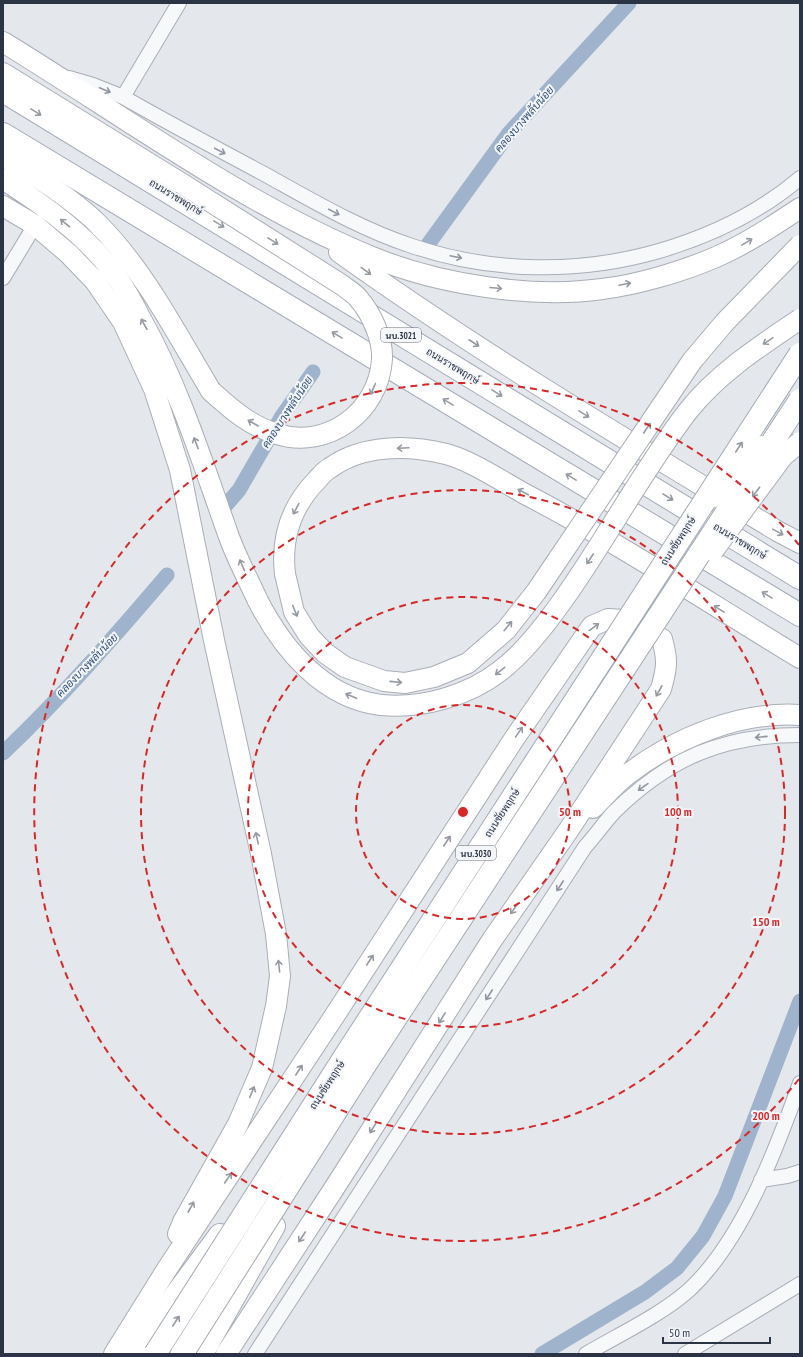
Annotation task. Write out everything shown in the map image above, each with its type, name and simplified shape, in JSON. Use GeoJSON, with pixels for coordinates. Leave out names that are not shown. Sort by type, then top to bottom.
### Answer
{"type":"FeatureCollection","features":[{"type":"Feature","properties":{"kind":"main road"},"geometry":{"type":"LineString","coordinates":[[3,42],[190,160],[300,224],[373,258],[434,278],[476,286],[563,292],[601,290],[636,282],[707,260],[745,244],[800,208]]}},
{"type":"Feature","properties":{"kind":"main road"},"geometry":{"type":"LineString","coordinates":[[3,73],[342,285],[358,298],[376,328],[380,341],[382,359],[379,375],[372,392],[362,408],[348,423],[332,432],[313,437],[294,437],[277,434],[257,426],[236,413],[211,391],[137,270],[116,244],[94,221],[71,201],[3,156]]}},
{"type":"Feature","properties":{"kind":"main road","name":"ถนนราชพฤกษ์"},"geometry":{"type":"LineString","coordinates":[[3,91],[800,578]]}},
{"type":"Feature","properties":{"kind":"main road"},"geometry":{"type":"LineString","coordinates":[[3,134],[800,615]]}},
{"type":"Feature","properties":{"kind":"main road"},"geometry":{"type":"LineString","coordinates":[[3,179],[63,221],[91,246],[114,272],[131,300],[172,382],[229,536],[258,601],[273,629],[290,652],[309,671],[336,689],[368,703],[399,706],[440,700],[477,686],[501,671],[546,624],[577,580],[668,438],[690,410],[721,377],[753,351],[800,319]]}},
{"type":"Feature","properties":{"kind":"main road"},"geometry":{"type":"LineString","coordinates":[[3,206],[35,225],[69,254],[95,281],[124,322],[154,388],[180,470],[214,640],[261,854],[276,934],[280,976],[276,1006],[262,1068],[238,1124],[183,1222],[167,1269]]}},
{"type":"Feature","properties":{"kind":"main road"},"geometry":{"type":"LineString","coordinates":[[300,224],[381,282],[565,402],[772,528],[800,543]]}},
{"type":"Feature","properties":{"kind":"main road"},"geometry":{"type":"LineString","coordinates":[[800,245],[725,322],[692,361],[536,592],[506,630],[468,664],[434,677],[405,683],[384,681],[345,667],[325,654],[309,636],[294,612],[284,574],[283,552],[291,519],[305,492],[329,468],[350,456],[376,450],[409,448],[448,455],[564,514],[800,658]]}},
{"type":"Feature","properties":{"kind":"main road","name":"ถนนชัยพฤกษ์"},"geometry":{"type":"LineString","coordinates":[[155,1354],[354,1043],[800,354]]}},
{"type":"Feature","properties":{"kind":"main road","name":"นบ.3030"},"geometry":{"type":"LineString","coordinates":[[182,1354],[369,1058],[800,400]]}},
{"type":"Feature","properties":{"kind":"main road"},"geometry":{"type":"LineString","coordinates":[[132,1354],[325,1090],[717,494],[800,405]]}},
{"type":"Feature","properties":{"kind":"main road"},"geometry":{"type":"LineString","coordinates":[[203,1354],[224,1314],[344,1107],[722,537],[783,456],[800,442]]}},
{"type":"Feature","properties":{"kind":"main road"},"geometry":{"type":"LineString","coordinates":[[114,1354],[167,1269],[514,739],[592,626],[608,619],[624,620],[662,639],[668,658],[667,670],[661,689],[568,832],[492,940],[335,1187],[226,1354]]}},
{"type":"Feature","properties":{"kind":"main road"},"geometry":{"type":"LineString","coordinates":[[568,832],[627,775],[661,751],[701,732],[738,722],[781,714],[800,715]]}},
{"type":"Feature","properties":{"kind":"street"},"geometry":{"type":"LineString","coordinates":[[122,97],[179,3]]}},
{"type":"Feature","properties":{"kind":"street"},"geometry":{"type":"LineString","coordinates":[[55,74],[93,84],[122,97],[338,214],[412,246],[484,264],[533,268],[570,267],[627,260],[681,244],[719,229],[762,206],[800,178]]}},
{"type":"Feature","properties":{"kind":"street"},"geometry":{"type":"LineString","coordinates":[[3,278],[35,225]]}},
{"type":"Feature","properties":{"kind":"street"},"geometry":{"type":"LineString","coordinates":[[255,1354],[585,848],[613,813],[636,792],[666,771],[703,750],[738,740],[782,735],[800,735]]}},
{"type":"Feature","properties":{"kind":"street"},"geometry":{"type":"LineString","coordinates":[[586,1354],[657,1312],[688,1290],[728,1243],[761,1180],[785,1125],[800,1083]]}},
{"type":"Feature","properties":{"kind":"street"},"geometry":{"type":"LineString","coordinates":[[761,1180],[787,1176],[800,1172]]}},
{"type":"Feature","properties":{"kind":"street"},"geometry":{"type":"LineString","coordinates":[[685,1354],[800,1284]]}},
{"type":"Feature","properties":{"kind":"waterway","name":"คลองบางพลับน้อย"},"geometry":{"type":"LineString","coordinates":[[429,243],[509,133],[629,3]]}},
{"type":"Feature","properties":{"kind":"waterway","name":"คลองบางพลับน้อย"},"geometry":{"type":"LineString","coordinates":[[221,511],[239,490],[282,416],[313,372]]}},
{"type":"Feature","properties":{"kind":"waterway","name":"คลองบางพลับน้อย"},"geometry":{"type":"LineString","coordinates":[[3,753],[67,688],[167,575]]}},
{"type":"Feature","properties":{"kind":"waterway"},"geometry":{"type":"LineString","coordinates":[[542,1354],[645,1292],[677,1268],[703,1236],[725,1196],[800,1001]]}}]}
